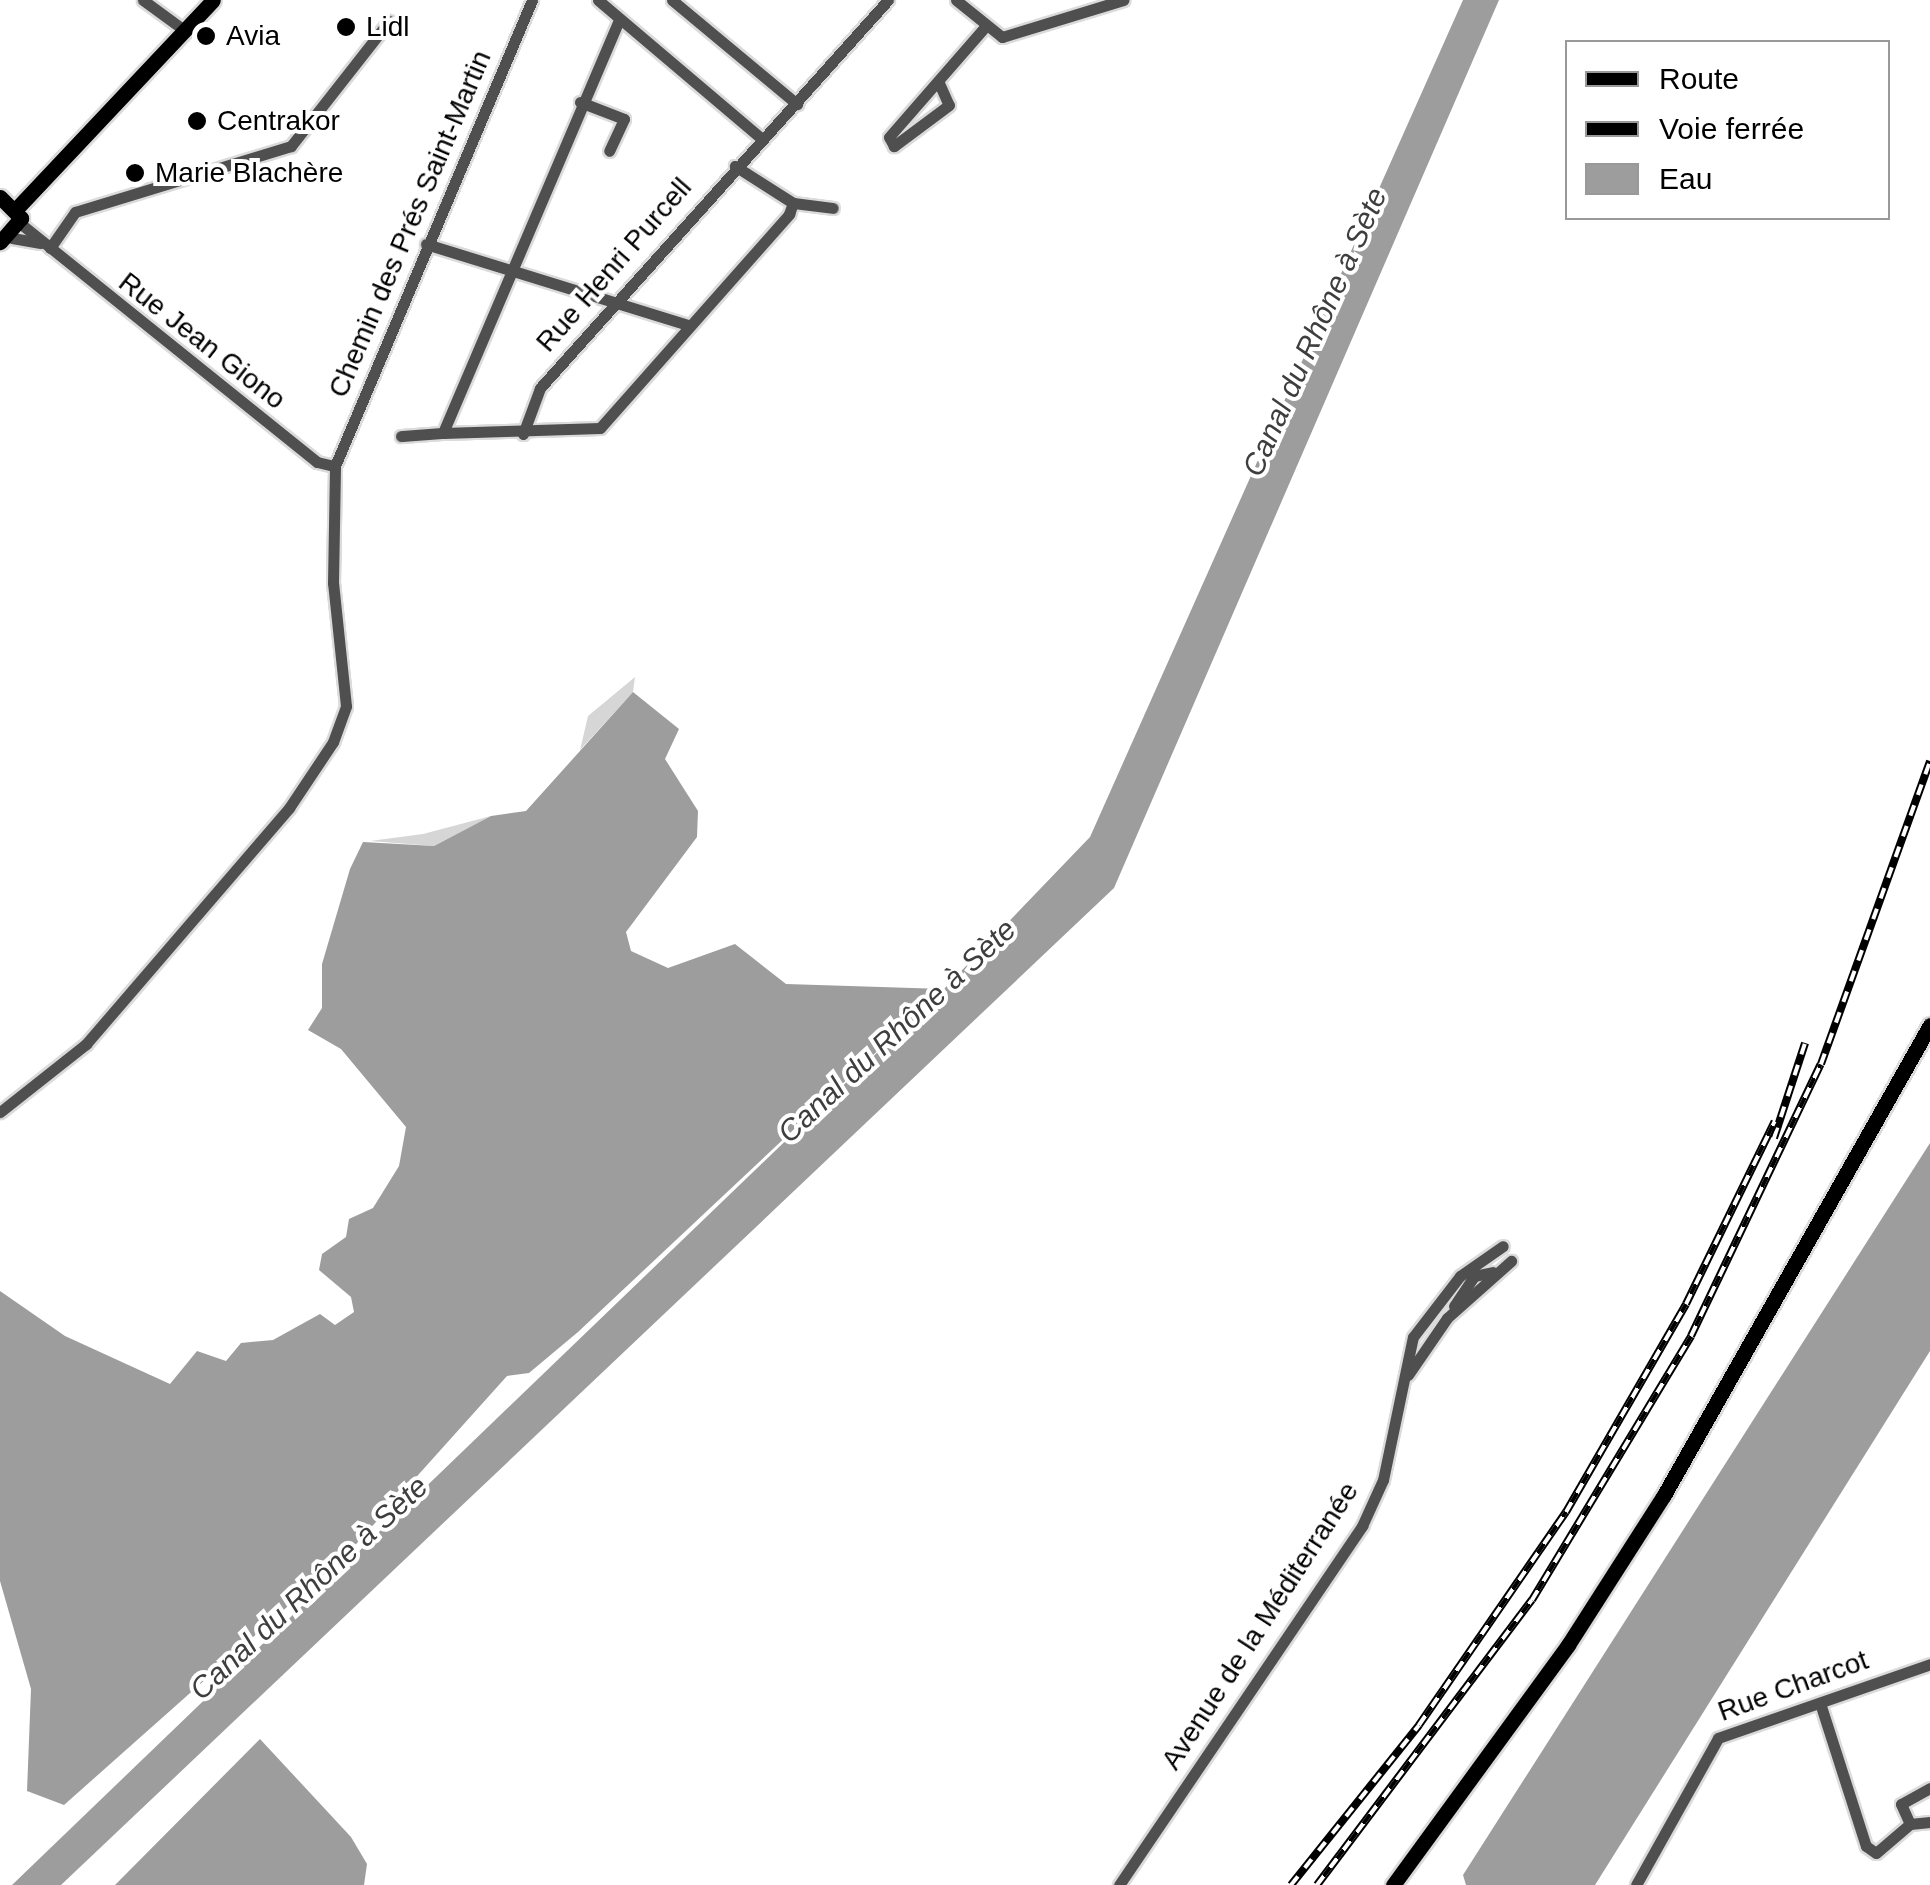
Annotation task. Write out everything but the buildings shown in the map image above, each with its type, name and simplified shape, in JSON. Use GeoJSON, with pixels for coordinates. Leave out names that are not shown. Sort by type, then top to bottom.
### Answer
{"type":"FeatureCollection","features":[{"type":"Feature","properties":{"kind":"main road"},"geometry":{"type":"LineString","coordinates":[[11,234],[8,201],[32,185],[213,0]]}},
{"type":"Feature","properties":{"kind":"main road"},"geometry":{"type":"LineString","coordinates":[[1393,1885],[1568,1646],[1664,1495],[1930,1025]]}},
{"type":"Feature","properties":{"kind":"street"},"geometry":{"type":"LineString","coordinates":[[143,0],[184,30]]}},
{"type":"Feature","properties":{"kind":"street","name":"Chemin des Prés Saint-Martin"},"geometry":{"type":"LineString","coordinates":[[0,1112],[86,1044],[289,808],[333,742],[346,706],[333,583],[335,466],[532,0]]}},
{"type":"Feature","properties":{"kind":"street"},"geometry":{"type":"LineString","coordinates":[[598,0],[762,140]]}},
{"type":"Feature","properties":{"kind":"street"},"geometry":{"type":"LineString","coordinates":[[672,0],[797,104]]}},
{"type":"Feature","properties":{"kind":"street","name":"Rue Henri Purcell"},"geometry":{"type":"LineString","coordinates":[[523,434],[540,388],[888,0]]}},
{"type":"Feature","properties":{"kind":"street"},"geometry":{"type":"LineString","coordinates":[[956,0],[984,28],[1002,38],[1124,3]]}},
{"type":"Feature","properties":{"kind":"street"},"geometry":{"type":"LineString","coordinates":[[443,433],[508,268],[619,20]]}},
{"type":"Feature","properties":{"kind":"street"},"geometry":{"type":"LineString","coordinates":[[48,246],[75,212],[291,146],[389,22]]}},
{"type":"Feature","properties":{"kind":"street"},"geometry":{"type":"LineString","coordinates":[[939,83],[949,104],[900,146],[888,142],[932,85],[939,83],[984,28]]}},
{"type":"Feature","properties":{"kind":"street"},"geometry":{"type":"LineString","coordinates":[[580,102],[624,119],[609,151]]}},
{"type":"Feature","properties":{"kind":"street"},"geometry":{"type":"LineString","coordinates":[[736,166],[793,203],[833,208]]}},
{"type":"Feature","properties":{"kind":"street"},"geometry":{"type":"LineString","coordinates":[[401,436],[600,428],[793,203]]}},
{"type":"Feature","properties":{"kind":"street","name":"Rue Jean Giono"},"geometry":{"type":"LineString","coordinates":[[11,234],[48,246],[317,462],[335,466]]}},
{"type":"Feature","properties":{"kind":"street"},"geometry":{"type":"LineString","coordinates":[[426,244],[616,300],[687,326]]}},
{"type":"Feature","properties":{"kind":"street","name":"Avenue de la Méditerranée"},"geometry":{"type":"LineString","coordinates":[[1119,1885],[1362,1526],[1384,1480],[1412,1337],[1472,1272],[1502,1246]]}},
{"type":"Feature","properties":{"kind":"street","name":"Avenue de la Méditerranée"},"geometry":{"type":"LineString","coordinates":[[1447,1318],[1493,1272],[1512,1261]]}},
{"type":"Feature","properties":{"kind":"street","name":"Avenue de la Méditerranée"},"geometry":{"type":"LineString","coordinates":[[1472,1272],[1493,1272]]}},
{"type":"Feature","properties":{"kind":"street","name":"Avenue de la Méditerranée"},"geometry":{"type":"LineString","coordinates":[[1406,1379],[1472,1272]]}},
{"type":"Feature","properties":{"kind":"street","name":"Rue Charcot"},"geometry":{"type":"LineString","coordinates":[[1636,1885],[1712,1742],[1930,1664]]}},
{"type":"Feature","properties":{"kind":"street"},"geometry":{"type":"LineString","coordinates":[[1820,1704],[1866,1846],[1876,1854],[1910,1824],[1930,1821]]}},
{"type":"Feature","properties":{"kind":"street"},"geometry":{"type":"LineString","coordinates":[[1910,1824],[1903,1797],[1930,1788]]}},
{"type":"Feature","properties":{"kind":"shaded area"},"geometry":{"type":"Polygon","coordinates":[[[635,677],[633,692],[580,750],[588,716],[635,677]]]}},
{"type":"Feature","properties":{"kind":"shaded area"},"geometry":{"type":"Polygon","coordinates":[[[491,816],[434,846],[370,841],[423,834],[491,816]]]}},
{"type":"Feature","properties":{"kind":"water","name":"Canal du Rhône à Sète"},"geometry":{"type":"Polygon","coordinates":[[[1463,0],[1499,0],[1114,888],[61,1885],[12,1885],[936,996],[578,1332],[529,1373],[507,1376],[349,1552],[64,1805],[27,1791],[31,1689],[0,1581],[0,1291],[65,1336],[170,1384],[197,1351],[226,1361],[241,1343],[273,1340],[320,1314],[335,1325],[354,1312],[351,1297],[319,1270],[322,1254],[346,1237],[349,1219],[373,1208],[399,1166],[406,1127],[341,1049],[308,1030],[322,1008],[322,964],[350,869],[363,842],[434,846],[491,816],[526,811],[633,692],[679,729],[665,759],[698,811],[697,837],[626,932],[631,951],[668,968],[735,944],[786,984],[944,989],[1090,837],[1463,0]]]}},
{"type":"Feature","properties":{"kind":"water"},"geometry":{"type":"Polygon","coordinates":[[[1930,1143],[1930,1351],[1595,1885],[1466,1885],[1463,1875],[1930,1143]]]}},
{"type":"Feature","properties":{"kind":"water"},"geometry":{"type":"Polygon","coordinates":[[[260,1739],[351,1837],[367,1864],[364,1885],[115,1885],[260,1739]]]}},
{"type":"Feature","properties":{"kind":"railway"},"geometry":{"type":"LineString","coordinates":[[1317,1885],[1532,1600],[1691,1336],[1821,1064],[1930,761]]}},
{"type":"Feature","properties":{"kind":"railway"},"geometry":{"type":"LineString","coordinates":[[1774,1138],[1805,1043]]}},
{"type":"Feature","properties":{"kind":"railway"},"geometry":{"type":"LineString","coordinates":[[1291,1885],[1419,1725],[1566,1512],[1686,1304],[1775,1121]]}},
{"type":"Feature","properties":{"kind":"place","name":"Lidl"},"geometry":{"type":"Point","coordinates":[346,27]}},
{"type":"Feature","properties":{"kind":"place","name":"Avia"},"geometry":{"type":"Point","coordinates":[206,36]}},
{"type":"Feature","properties":{"kind":"place","name":"Centrakor"},"geometry":{"type":"Point","coordinates":[197,121]}},
{"type":"Feature","properties":{"kind":"place","name":"Marie Blachère"},"geometry":{"type":"Point","coordinates":[135,173]}}]}
